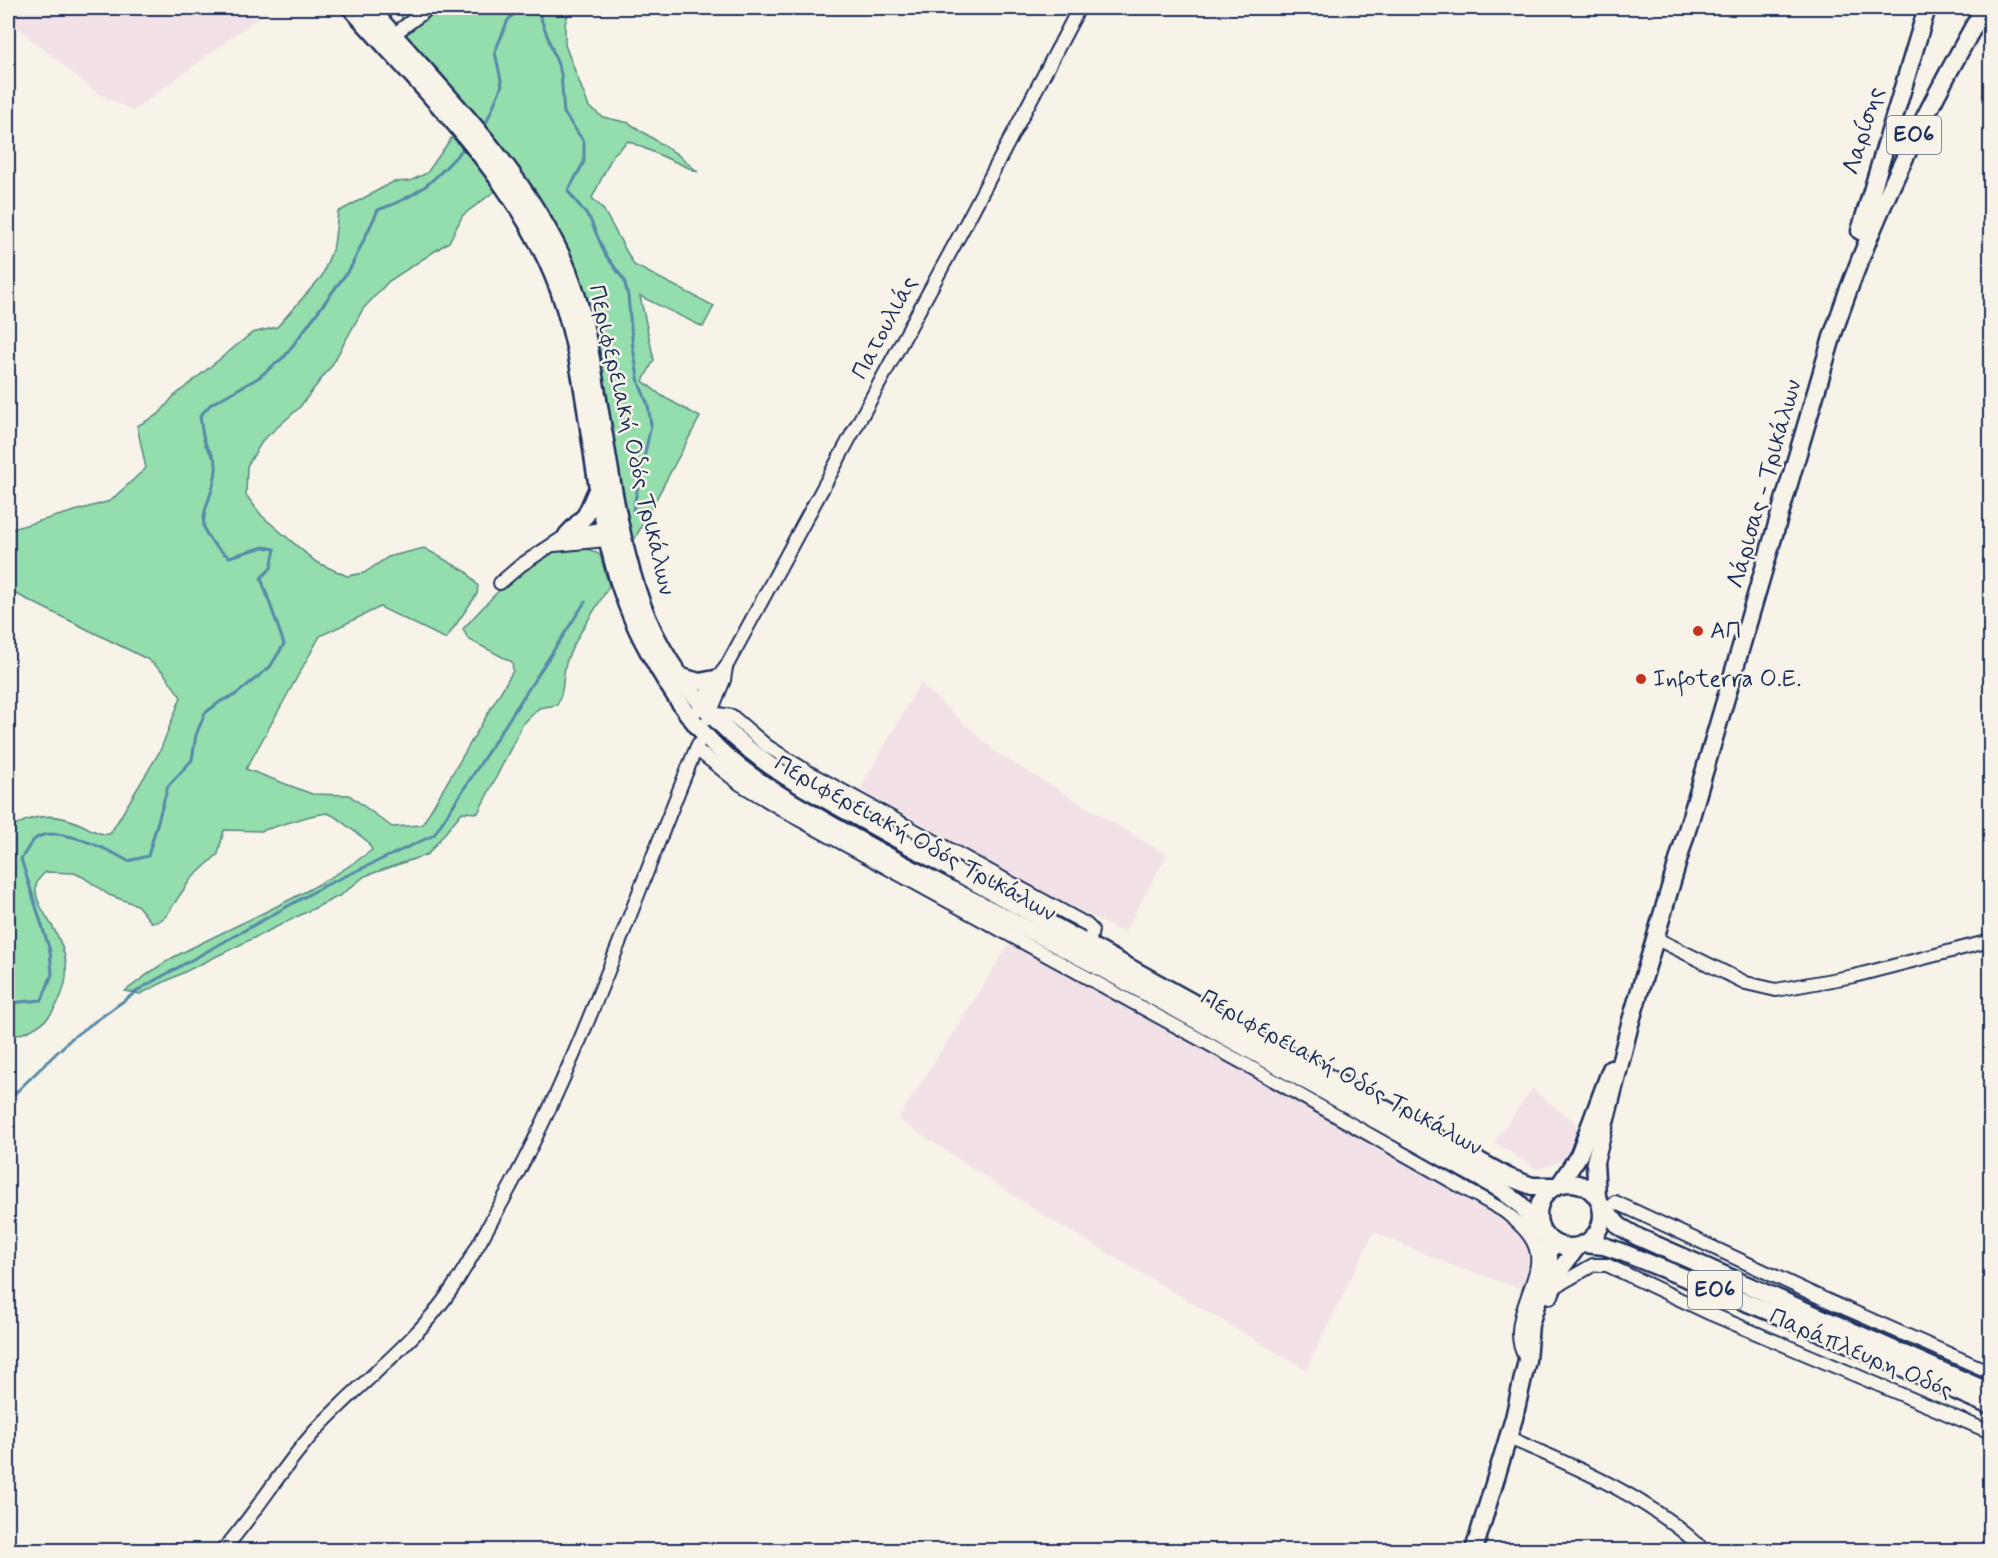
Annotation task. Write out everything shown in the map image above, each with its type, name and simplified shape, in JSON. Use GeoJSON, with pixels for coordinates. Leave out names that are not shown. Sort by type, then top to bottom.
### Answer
{"type":"FeatureCollection","features":[{"type":"Feature","properties":{"kind":"main road","name":"Περιφερειακή Οδός Τρικάλων"},"geometry":{"type":"LineString","coordinates":[[351,8],[489,167],[522,212],[542,248],[568,321],[597,490],[642,604],[662,646],[682,677],[723,754],[784,798],[1108,980],[1346,1112],[1500,1189],[1520,1203],[1543,1233]]}},
{"type":"Feature","properties":{"kind":"main road","name":"Περιφερειακή Οδός Τρικάλων"},"geometry":{"type":"LineString","coordinates":[[370,8],[500,159],[531,203],[562,257],[577,298],[588,341],[621,593],[637,630],[663,675],[702,717],[768,766],[1508,1177],[1533,1186],[1557,1185]]}},
{"type":"Feature","properties":{"kind":"main road","name":"Λαρίσης"},"geometry":{"type":"LineString","coordinates":[[1855,269],[1861,228],[1926,8]]}},
{"type":"Feature","properties":{"kind":"main road","name":"ΕΟ6"},"geometry":{"type":"LineString","coordinates":[[1855,269],[1879,208],[1915,133],[1984,8]]}},
{"type":"Feature","properties":{"kind":"main road","name":"Λάρισας - Τρικάλων"},"geometry":{"type":"LineString","coordinates":[[1604,1201],[1595,1162],[1630,1024],[1833,334],[1855,269]]}},
{"type":"Feature","properties":{"kind":"main road"},"geometry":{"type":"LineString","coordinates":[[561,540],[591,507],[597,490]]}},
{"type":"Feature","properties":{"kind":"main road"},"geometry":{"type":"LineString","coordinates":[[682,677],[699,682],[721,673]]}},
{"type":"Feature","properties":{"kind":"main road","name":"Λάρισας - Τρικάλων"},"geometry":{"type":"LineString","coordinates":[[1557,1185],[1579,1155],[1598,1101],[1630,1024]]}},
{"type":"Feature","properties":{"kind":"main road","name":"ΕΟ6"},"geometry":{"type":"LineString","coordinates":[[1990,1392],[1629,1232],[1612,1219],[1604,1201],[1581,1184],[1557,1185],[1541,1200],[1538,1210],[1543,1233],[1560,1246],[1581,1245],[1624,1252],[1844,1342],[1990,1406]]}},
{"type":"Feature","properties":{"kind":"main road","name":"ΕΟ6"},"geometry":{"type":"LineString","coordinates":[[1581,1245],[1598,1232],[1602,1223],[1604,1201]]}},
{"type":"Feature","properties":{"kind":"main road"},"geometry":{"type":"LineString","coordinates":[[1527,1360],[1530,1324],[1549,1264],[1549,1246],[1543,1233]]}},
{"type":"Feature","properties":{"kind":"main road"},"geometry":{"type":"LineString","coordinates":[[1474,1551],[1509,1438],[1527,1360],[1564,1263],[1581,1245]]}},
{"type":"Feature","properties":{"kind":"street"},"geometry":{"type":"LineString","coordinates":[[393,35],[429,8]]}},
{"type":"Feature","properties":{"kind":"street","name":"Πατουλιάς"},"geometry":{"type":"LineString","coordinates":[[223,1551],[303,1444],[429,1318],[462,1274],[530,1152],[554,1103],[619,950],[664,823],[696,749],[702,717],[721,673],[964,227],[1079,8]]}},
{"type":"Feature","properties":{"kind":"street"},"geometry":{"type":"LineString","coordinates":[[500,583],[521,565],[561,540],[614,533]]}},
{"type":"Feature","properties":{"kind":"street"},"geometry":{"type":"LineString","coordinates":[[696,749],[740,784],[773,805],[1108,980]]}},
{"type":"Feature","properties":{"kind":"street"},"geometry":{"type":"LineString","coordinates":[[1655,938],[1746,983],[1776,990],[1854,976],[1990,941]]}},
{"type":"Feature","properties":{"kind":"street"},"geometry":{"type":"LineString","coordinates":[[1346,1112],[1504,1211],[1528,1233],[1535,1244],[1537,1258],[1519,1331],[1521,1350],[1527,1360]]}},
{"type":"Feature","properties":{"kind":"street","name":"Παράπλευρη Οδός"},"geometry":{"type":"LineString","coordinates":[[1604,1201],[1990,1372]]}},
{"type":"Feature","properties":{"kind":"street","name":"Παράπλευρη Οδός"},"geometry":{"type":"LineString","coordinates":[[1553,1288],[1593,1265],[1607,1265],[1711,1314],[1990,1432]]}},
{"type":"Feature","properties":{"kind":"street"},"geometry":{"type":"LineString","coordinates":[[1509,1438],[1615,1488],[1669,1522],[1704,1551]]}},
{"type":"Feature","properties":{"kind":"shaded area"},"geometry":{"type":"Polygon","coordinates":[[[8,8],[271,8],[133,111],[96,92],[32,40],[8,18],[8,8]]]}},
{"type":"Feature","properties":{"kind":"shaded area"},"geometry":{"type":"Polygon","coordinates":[[[920,683],[997,753],[1167,855],[1124,933],[1026,883],[860,789],[920,683]]]}},
{"type":"Feature","properties":{"kind":"shaded area"},"geometry":{"type":"Polygon","coordinates":[[[1011,941],[1515,1224],[1535,1252],[1525,1290],[1448,1264],[1374,1232],[1306,1370],[1048,1218],[898,1119],[1011,941]]]}},
{"type":"Feature","properties":{"kind":"shaded area"},"geometry":{"type":"Polygon","coordinates":[[[1532,1089],[1579,1125],[1567,1160],[1537,1169],[1494,1142],[1532,1089]]]}},
{"type":"Feature","properties":{"kind":"green space"},"geometry":{"type":"Polygon","coordinates":[[[411,8],[570,8],[565,24],[565,45],[589,107],[603,117],[629,123],[677,154],[698,172],[628,141],[613,155],[592,198],[603,209],[634,265],[714,306],[703,327],[640,296],[654,360],[643,381],[662,396],[700,417],[632,544],[614,455],[608,398],[597,349],[467,110],[406,36],[401,15],[411,8]]]}},
{"type":"Feature","properties":{"kind":"green space"},"geometry":{"type":"Polygon","coordinates":[[[452,137],[498,189],[463,215],[449,242],[389,281],[363,309],[332,365],[299,408],[263,440],[247,466],[246,495],[262,516],[316,562],[347,576],[364,573],[388,557],[424,548],[467,572],[478,586],[477,594],[446,639],[380,607],[320,636],[246,769],[312,794],[349,795],[392,827],[422,825],[513,671],[512,662],[468,639],[463,629],[524,568],[543,556],[562,549],[582,548],[600,555],[609,586],[571,650],[565,666],[562,693],[557,705],[539,708],[523,724],[478,813],[462,812],[428,854],[365,876],[341,895],[140,994],[125,991],[174,957],[325,881],[372,850],[367,841],[327,813],[261,831],[224,830],[218,854],[190,880],[166,916],[158,922],[151,922],[137,905],[109,895],[83,877],[74,873],[46,872],[37,882],[37,895],[62,947],[66,980],[58,1002],[47,1018],[25,1032],[8,1036],[8,830],[34,818],[52,817],[71,820],[98,833],[110,834],[160,751],[181,697],[163,672],[147,659],[8,590],[8,530],[110,501],[146,468],[137,426],[159,414],[173,397],[252,333],[277,327],[322,276],[334,245],[338,212],[393,182],[410,181],[427,173],[452,137]]]}},
{"type":"Feature","properties":{"kind":"waterway"},"geometry":{"type":"LineString","coordinates":[[485,126],[502,85],[495,52],[508,20],[520,8]]}},
{"type":"Feature","properties":{"kind":"waterway"},"geometry":{"type":"LineString","coordinates":[[537,8],[561,73],[564,113],[584,142],[584,162],[568,191],[590,219],[605,254],[624,280],[628,296],[639,383],[648,405],[651,425],[633,510]]}},
{"type":"Feature","properties":{"kind":"waterway"},"geometry":{"type":"LineString","coordinates":[[8,1003],[42,1000],[52,974],[50,951],[21,859],[30,844],[43,835],[54,834],[95,845],[128,861],[148,856],[168,786],[192,760],[196,735],[205,713],[221,701],[235,695],[270,667],[284,644],[261,578],[271,568],[275,549],[264,547],[229,557],[215,546],[207,535],[204,516],[214,483],[216,465],[204,440],[200,416],[211,404],[258,378],[285,356],[351,267],[378,210],[404,199],[425,186],[463,149]]}},
{"type":"Feature","properties":{"kind":"waterway"},"geometry":{"type":"LineString","coordinates":[[8,1100],[72,1038],[143,987],[324,886],[434,835],[585,602]]}},
{"type":"Feature","properties":{"kind":"place","name":"ΑΠ"},"geometry":{"type":"Point","coordinates":[1698,631]}},
{"type":"Feature","properties":{"kind":"place","name":"Infoterra Ο.Ε."},"geometry":{"type":"Point","coordinates":[1641,679]}}]}
